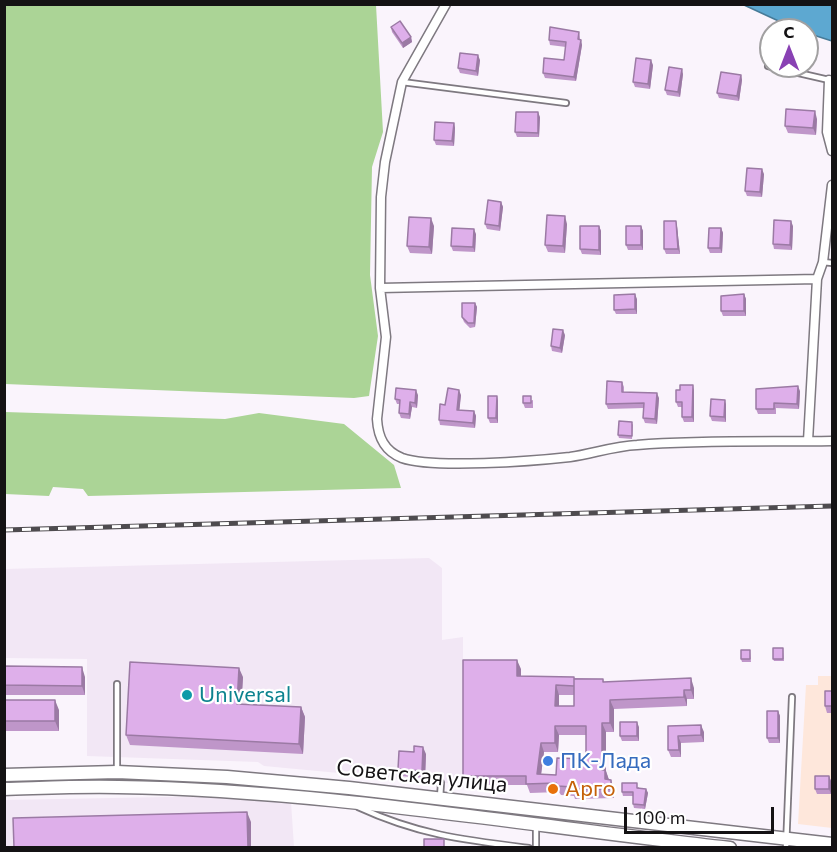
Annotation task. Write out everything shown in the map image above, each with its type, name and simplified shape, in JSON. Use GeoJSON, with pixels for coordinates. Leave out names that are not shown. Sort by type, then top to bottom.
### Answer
{"type":"FeatureCollection","features":[{"type":"Feature","properties":{"kind":"main road","name":"Советская улица"},"geometry":{"type":"LineString","coordinates":[[4,775],[117,772],[227,777],[393,793],[786,843],[832,844]]}},
{"type":"Feature","properties":{"kind":"main road","name":"Советская улица"},"geometry":{"type":"LineString","coordinates":[[4,789],[130,787],[225,792],[349,803],[536,825],[660,843],[724,847]]}},
{"type":"Feature","properties":{"kind":"street"},"geometry":{"type":"LineString","coordinates":[[446,4],[402,82],[385,162],[381,197],[380,288],[386,337],[378,433],[388,450],[401,458],[417,462],[462,463],[569,457],[639,444],[832,441]]}},
{"type":"Feature","properties":{"kind":"street"},"geometry":{"type":"LineString","coordinates":[[830,80],[827,132],[832,151]]}},
{"type":"Feature","properties":{"kind":"street"},"geometry":{"type":"LineString","coordinates":[[808,441],[817,279],[828,263],[832,184]]}},
{"type":"Feature","properties":{"kind":"street"},"geometry":{"type":"LineString","coordinates":[[380,288],[817,279]]}},
{"type":"Feature","properties":{"kind":"lane"},"geometry":{"type":"LineString","coordinates":[[819,78],[830,80]]}},
{"type":"Feature","properties":{"kind":"lane"},"geometry":{"type":"LineString","coordinates":[[402,82],[566,103]]}},
{"type":"Feature","properties":{"kind":"lane"},"geometry":{"type":"LineString","coordinates":[[117,684],[117,772]]}},
{"type":"Feature","properties":{"kind":"lane"},"geometry":{"type":"LineString","coordinates":[[786,843],[792,697]]}},
{"type":"Feature","properties":{"kind":"lane"},"geometry":{"type":"LineString","coordinates":[[440,799],[441,783]]}},
{"type":"Feature","properties":{"kind":"lane"},"geometry":{"type":"LineString","coordinates":[[389,821],[393,793]]}},
{"type":"Feature","properties":{"kind":"lane"},"geometry":{"type":"LineString","coordinates":[[349,803],[389,821],[432,835],[474,844],[529,848]]}},
{"type":"Feature","properties":{"kind":"lane"},"geometry":{"type":"LineString","coordinates":[[536,825],[536,848]]}},
{"type":"Feature","properties":{"kind":"shaded area"},"geometry":{"type":"Polygon","coordinates":[[[429,558],[442,568],[442,640],[463,637],[463,668],[466,669],[467,785],[264,766],[258,762],[87,756],[87,659],[5,658],[4,569],[429,558]]]}},
{"type":"Feature","properties":{"kind":"shaded area"},"geometry":{"type":"Polygon","coordinates":[[[818,676],[832,676],[832,828],[798,824],[806,685],[818,685],[818,676]]]}},
{"type":"Feature","properties":{"kind":"shaded area"},"geometry":{"type":"Polygon","coordinates":[[[220,796],[291,802],[294,847],[5,847],[4,800],[220,796]]]}},
{"type":"Feature","properties":{"kind":"green space"},"geometry":{"type":"Polygon","coordinates":[[[5,4],[376,5],[383,132],[372,167],[370,275],[378,336],[369,396],[354,398],[5,384],[5,4]]]}},
{"type":"Feature","properties":{"kind":"green space"},"geometry":{"type":"Polygon","coordinates":[[[5,412],[225,419],[259,413],[344,424],[394,465],[401,488],[88,496],[83,489],[53,487],[49,496],[5,494],[5,412]]]}},
{"type":"Feature","properties":{"kind":"water"},"geometry":{"type":"Polygon","coordinates":[[[744,5],[832,5],[832,41],[819,37],[819,18],[772,18],[744,5]]]}},
{"type":"Feature","properties":{"kind":"building"},"geometry":{"type":"Polygon","coordinates":[[[400,21],[411,37],[402,43],[391,27],[400,21]]]}},
{"type":"Feature","properties":{"kind":"building"},"geometry":{"type":"Polygon","coordinates":[[[550,27],[579,32],[578,39],[581,40],[574,77],[543,73],[544,58],[564,60],[566,42],[549,40],[550,27]]]}},
{"type":"Feature","properties":{"kind":"building"},"geometry":{"type":"Polygon","coordinates":[[[460,53],[478,55],[476,71],[458,68],[460,53]]]}},
{"type":"Feature","properties":{"kind":"building"},"geometry":{"type":"Polygon","coordinates":[[[636,58],[651,60],[648,84],[633,82],[636,58]]]}},
{"type":"Feature","properties":{"kind":"building"},"geometry":{"type":"Polygon","coordinates":[[[669,67],[682,69],[678,92],[665,90],[669,67]]]}},
{"type":"Feature","properties":{"kind":"building"},"geometry":{"type":"Polygon","coordinates":[[[721,72],[741,75],[737,96],[717,93],[721,72]]]}},
{"type":"Feature","properties":{"kind":"building"},"geometry":{"type":"Polygon","coordinates":[[[786,109],[815,111],[813,128],[785,126],[786,109]]]}},
{"type":"Feature","properties":{"kind":"building"},"geometry":{"type":"Polygon","coordinates":[[[516,112],[538,112],[538,133],[515,132],[516,112]]]}},
{"type":"Feature","properties":{"kind":"building"},"geometry":{"type":"Polygon","coordinates":[[[435,122],[454,123],[452,141],[434,140],[435,122]]]}},
{"type":"Feature","properties":{"kind":"building"},"geometry":{"type":"Polygon","coordinates":[[[747,168],[762,169],[760,192],[745,191],[747,168]]]}},
{"type":"Feature","properties":{"kind":"building"},"geometry":{"type":"Polygon","coordinates":[[[488,200],[501,202],[499,226],[485,224],[488,200]]]}},
{"type":"Feature","properties":{"kind":"building"},"geometry":{"type":"Polygon","coordinates":[[[547,215],[565,216],[563,246],[545,245],[547,215]]]}},
{"type":"Feature","properties":{"kind":"building"},"geometry":{"type":"Polygon","coordinates":[[[409,217],[431,218],[429,247],[407,246],[409,217]]]}},
{"type":"Feature","properties":{"kind":"building"},"geometry":{"type":"Polygon","coordinates":[[[774,220],[791,221],[790,245],[773,244],[774,220]]]}},
{"type":"Feature","properties":{"kind":"building"},"geometry":{"type":"Polygon","coordinates":[[[664,221],[676,221],[678,249],[664,249],[664,221]]]}},
{"type":"Feature","properties":{"kind":"building"},"geometry":{"type":"Polygon","coordinates":[[[580,226],[599,226],[599,250],[580,249],[580,226]]]}},
{"type":"Feature","properties":{"kind":"building"},"geometry":{"type":"Polygon","coordinates":[[[626,226],[641,226],[641,245],[626,245],[626,226]]]}},
{"type":"Feature","properties":{"kind":"building"},"geometry":{"type":"Polygon","coordinates":[[[452,228],[474,229],[473,247],[451,246],[452,228]]]}},
{"type":"Feature","properties":{"kind":"building"},"geometry":{"type":"Polygon","coordinates":[[[709,228],[721,228],[720,248],[708,248],[709,228]]]}},
{"type":"Feature","properties":{"kind":"building"},"geometry":{"type":"Polygon","coordinates":[[[635,294],[635,309],[614,310],[614,295],[635,294]]]}},
{"type":"Feature","properties":{"kind":"building"},"geometry":{"type":"Polygon","coordinates":[[[744,294],[744,311],[721,311],[721,296],[744,294]]]}},
{"type":"Feature","properties":{"kind":"building"},"geometry":{"type":"Polygon","coordinates":[[[462,303],[475,303],[474,323],[468,323],[462,317],[462,303]]]}},
{"type":"Feature","properties":{"kind":"building"},"geometry":{"type":"Polygon","coordinates":[[[553,329],[563,330],[560,348],[551,346],[553,329]]]}},
{"type":"Feature","properties":{"kind":"building"},"geometry":{"type":"Polygon","coordinates":[[[607,381],[622,382],[622,392],[657,393],[655,419],[643,418],[644,403],[606,404],[607,381]]]}},
{"type":"Feature","properties":{"kind":"building"},"geometry":{"type":"Polygon","coordinates":[[[680,385],[693,385],[692,417],[682,417],[682,402],[676,402],[676,390],[680,390],[680,385]]]}},
{"type":"Feature","properties":{"kind":"building"},"geometry":{"type":"Polygon","coordinates":[[[798,386],[797,404],[774,403],[774,409],[756,409],[756,389],[798,386]]]}},
{"type":"Feature","properties":{"kind":"building"},"geometry":{"type":"Polygon","coordinates":[[[396,388],[416,390],[415,403],[410,402],[409,414],[399,413],[400,400],[395,399],[396,388]]]}},
{"type":"Feature","properties":{"kind":"building"},"geometry":{"type":"Polygon","coordinates":[[[448,388],[459,390],[457,410],[474,411],[473,423],[439,420],[440,404],[445,405],[448,388]]]}},
{"type":"Feature","properties":{"kind":"building"},"geometry":{"type":"Polygon","coordinates":[[[488,396],[497,396],[496,418],[488,418],[488,396]]]}},
{"type":"Feature","properties":{"kind":"building"},"geometry":{"type":"Polygon","coordinates":[[[523,396],[531,396],[531,403],[523,403],[523,396]]]}},
{"type":"Feature","properties":{"kind":"building"},"geometry":{"type":"Polygon","coordinates":[[[711,399],[725,400],[724,417],[710,416],[711,399]]]}},
{"type":"Feature","properties":{"kind":"building"},"geometry":{"type":"Polygon","coordinates":[[[619,421],[632,422],[632,436],[618,435],[619,421]]]}},
{"type":"Feature","properties":{"kind":"building"},"geometry":{"type":"Polygon","coordinates":[[[773,648],[783,648],[783,659],[773,659],[773,648]]]}},
{"type":"Feature","properties":{"kind":"building"},"geometry":{"type":"Polygon","coordinates":[[[741,650],[750,650],[750,659],[741,659],[741,650]]]}},
{"type":"Feature","properties":{"kind":"building"},"geometry":{"type":"Polygon","coordinates":[[[463,660],[517,660],[517,676],[603,679],[603,682],[691,678],[691,690],[684,690],[684,697],[610,700],[610,723],[602,723],[602,770],[605,770],[605,779],[611,780],[611,789],[572,789],[572,787],[558,786],[556,783],[526,784],[526,776],[463,776],[463,660]],[[556,685],[555,706],[574,706],[574,686],[556,685]],[[555,726],[555,743],[541,743],[537,774],[556,775],[557,758],[586,759],[586,726],[555,726]]]}},
{"type":"Feature","properties":{"kind":"building","name":"Universal"},"geometry":{"type":"Polygon","coordinates":[[[130,662],[239,668],[237,704],[301,707],[299,744],[126,735],[130,662]]]}},
{"type":"Feature","properties":{"kind":"building"},"geometry":{"type":"Polygon","coordinates":[[[4,666],[82,667],[82,686],[4,685],[4,666]]]}},
{"type":"Feature","properties":{"kind":"building"},"geometry":{"type":"Polygon","coordinates":[[[825,691],[832,691],[832,706],[825,706],[825,691]]]}},
{"type":"Feature","properties":{"kind":"building"},"geometry":{"type":"Polygon","coordinates":[[[4,700],[55,700],[55,721],[4,721],[4,700]]]}},
{"type":"Feature","properties":{"kind":"building"},"geometry":{"type":"Polygon","coordinates":[[[767,711],[778,711],[778,738],[767,738],[767,711]]]}},
{"type":"Feature","properties":{"kind":"building"},"geometry":{"type":"Polygon","coordinates":[[[620,722],[637,722],[637,736],[620,736],[620,722]]]}},
{"type":"Feature","properties":{"kind":"building"},"geometry":{"type":"Polygon","coordinates":[[[701,725],[701,735],[678,736],[679,750],[668,750],[668,726],[701,725]]]}},
{"type":"Feature","properties":{"kind":"building"},"geometry":{"type":"Polygon","coordinates":[[[414,746],[423,747],[422,771],[398,769],[399,751],[414,752],[414,746]]]}},
{"type":"Feature","properties":{"kind":"building"},"geometry":{"type":"Polygon","coordinates":[[[815,776],[829,776],[829,789],[815,789],[815,776]]]}},
{"type":"Feature","properties":{"kind":"building"},"geometry":{"type":"Polygon","coordinates":[[[622,783],[637,783],[637,788],[646,789],[644,805],[633,804],[633,792],[622,792],[622,783]]]}},
{"type":"Feature","properties":{"kind":"building"},"geometry":{"type":"Polygon","coordinates":[[[247,812],[248,848],[14,848],[13,818],[247,812]]]}},
{"type":"Feature","properties":{"kind":"building"},"geometry":{"type":"Polygon","coordinates":[[[424,839],[444,839],[444,848],[424,848],[424,839]]]}},
{"type":"Feature","properties":{"kind":"railway"},"geometry":{"type":"LineString","coordinates":[[4,530],[832,506]]}},
{"type":"Feature","properties":{"kind":"place","name":"Universal"},"geometry":{"type":"Point","coordinates":[187,695]}},
{"type":"Feature","properties":{"kind":"place","name":"ПК-Лада"},"geometry":{"type":"Point","coordinates":[548,761]}},
{"type":"Feature","properties":{"kind":"place","name":"Арго"},"geometry":{"type":"Point","coordinates":[553,789]}}]}
